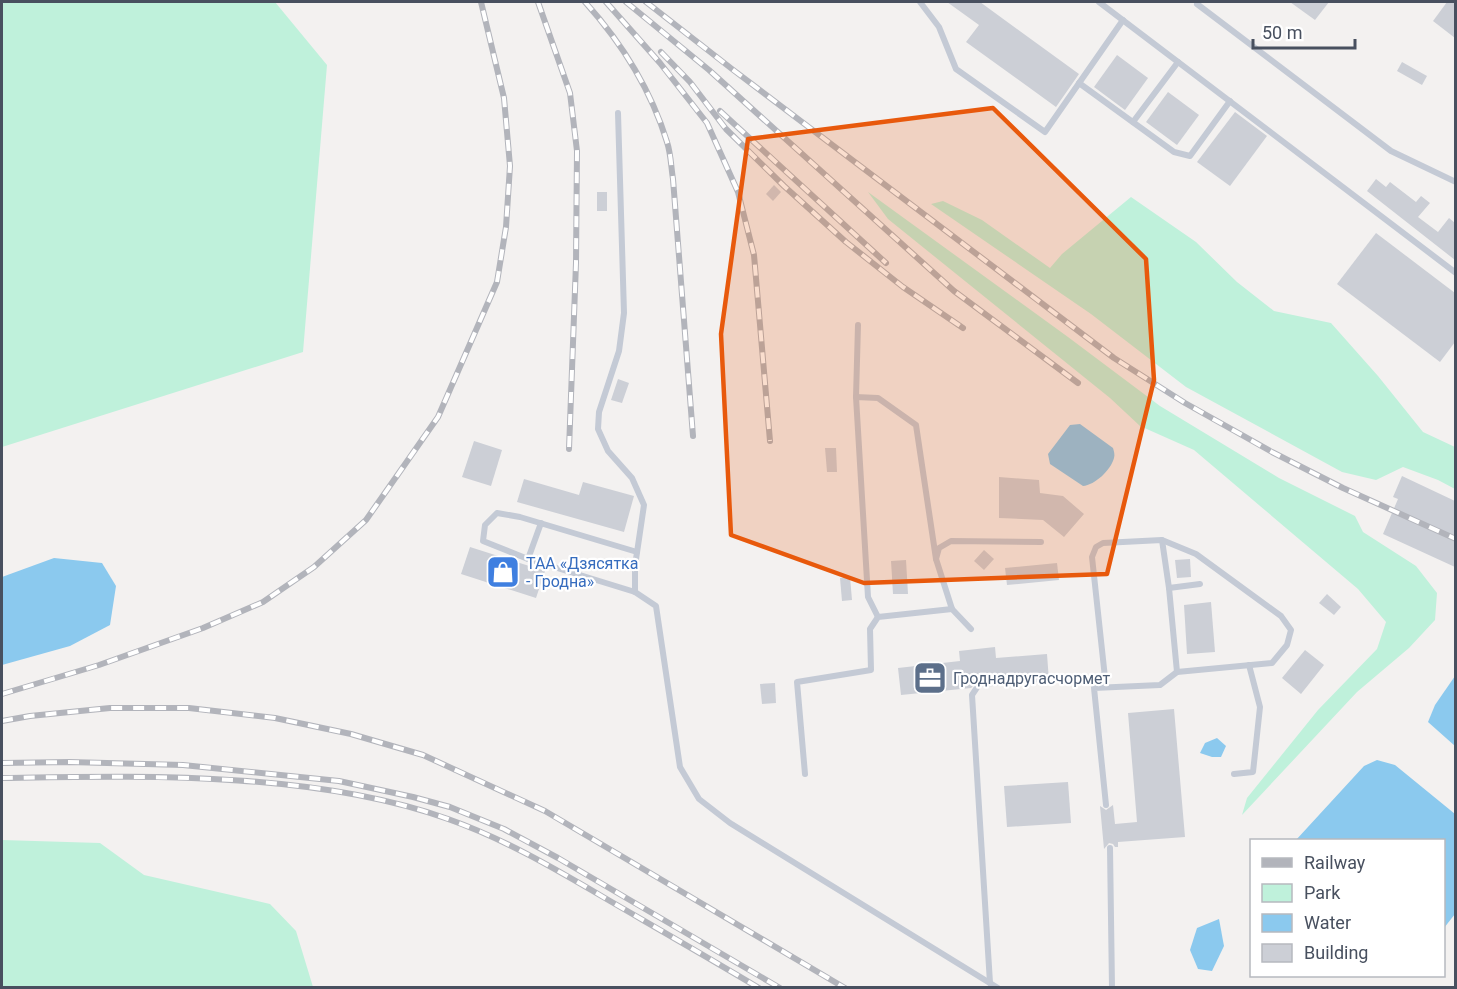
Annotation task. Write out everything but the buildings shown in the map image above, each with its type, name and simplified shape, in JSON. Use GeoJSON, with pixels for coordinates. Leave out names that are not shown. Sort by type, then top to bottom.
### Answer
{"type":"FeatureCollection","features":[{"type":"Feature","properties":{"kind":"lane"},"geometry":{"type":"LineString","coordinates":[[920,2],[939,27],[956,69],[1045,132],[1123,20]]}},
{"type":"Feature","properties":{"kind":"lane"},"geometry":{"type":"LineString","coordinates":[[1099,2],[1455,273]]}},
{"type":"Feature","properties":{"kind":"lane"},"geometry":{"type":"LineString","coordinates":[[1197,4],[1391,151],[1455,182]]}},
{"type":"Feature","properties":{"kind":"lane"},"geometry":{"type":"LineString","coordinates":[[1133,122],[1178,62]]}},
{"type":"Feature","properties":{"kind":"lane"},"geometry":{"type":"LineString","coordinates":[[1079,83],[1174,152],[1190,156],[1230,101]]}},
{"type":"Feature","properties":{"kind":"lane"},"geometry":{"type":"LineString","coordinates":[[618,113],[624,313],[619,351],[599,412],[598,429],[608,451],[632,478],[644,505],[635,566],[635,592]]}},
{"type":"Feature","properties":{"kind":"lane"},"geometry":{"type":"LineString","coordinates":[[858,326],[856,397],[868,597],[878,617]]}},
{"type":"Feature","properties":{"kind":"lane"},"geometry":{"type":"LineString","coordinates":[[856,397],[878,398],[916,425],[936,559],[952,609],[971,629]]}},
{"type":"Feature","properties":{"kind":"lane"},"geometry":{"type":"LineString","coordinates":[[637,552],[541,523],[497,513],[484,525],[483,541],[528,559],[635,592],[656,606],[680,767],[699,799],[730,823],[998,987]]}},
{"type":"Feature","properties":{"kind":"lane"},"geometry":{"type":"LineString","coordinates":[[528,559],[541,523]]}},
{"type":"Feature","properties":{"kind":"lane"},"geometry":{"type":"LineString","coordinates":[[1162,540],[1177,672]]}},
{"type":"Feature","properties":{"kind":"lane"},"geometry":{"type":"LineString","coordinates":[[1106,687],[1092,557],[1096,547],[1103,543],[1162,540],[1196,554],[1281,616],[1291,630],[1287,645],[1272,663],[1177,672],[1160,685],[1094,688],[1106,806]]}},
{"type":"Feature","properties":{"kind":"lane"},"geometry":{"type":"LineString","coordinates":[[936,559],[939,548],[951,541],[1041,542]]}},
{"type":"Feature","properties":{"kind":"lane"},"geometry":{"type":"LineString","coordinates":[[1169,588],[1200,584]]}},
{"type":"Feature","properties":{"kind":"lane"},"geometry":{"type":"LineString","coordinates":[[805,774],[797,682],[871,670],[870,628],[878,617],[952,609]]}},
{"type":"Feature","properties":{"kind":"lane"},"geometry":{"type":"LineString","coordinates":[[1234,774],[1253,772],[1260,707],[1250,665]]}},
{"type":"Feature","properties":{"kind":"lane"},"geometry":{"type":"LineString","coordinates":[[978,686],[972,695],[990,983]]}},
{"type":"Feature","properties":{"kind":"lane"},"geometry":{"type":"LineString","coordinates":[[1110,848],[1112,987]]}},
{"type":"Feature","properties":{"kind":"highlighted area"},"geometry":{"type":"Polygon","coordinates":[[[993,108],[1146,259],[1154,380],[1107,574],[864,583],[731,535],[721,334],[748,139],[993,108]]]}},
{"type":"Feature","properties":{"kind":"green space"},"geometry":{"type":"Polygon","coordinates":[[[2,2],[275,2],[327,65],[303,352],[2,447],[2,2]]]}},
{"type":"Feature","properties":{"kind":"green space"},"geometry":{"type":"Polygon","coordinates":[[[868,192],[1160,406],[1279,478],[1355,516],[1363,532],[1416,566],[1437,593],[1435,620],[1409,648],[1357,692],[1242,815],[1247,798],[1318,710],[1377,649],[1386,622],[1358,589],[1194,450],[1140,426],[1110,398],[888,219],[868,192]]]}},
{"type":"Feature","properties":{"kind":"green space"},"geometry":{"type":"Polygon","coordinates":[[[1131,197],[1196,242],[1237,282],[1274,311],[1331,323],[1423,432],[1455,447],[1455,489],[1403,467],[1376,480],[1342,472],[1186,387],[1091,314],[931,204],[943,201],[982,220],[1050,268],[1062,254],[1131,197]]]}},
{"type":"Feature","properties":{"kind":"green space"},"geometry":{"type":"Polygon","coordinates":[[[2,840],[100,843],[144,875],[270,904],[296,931],[313,987],[2,987],[2,840]]]}},
{"type":"Feature","properties":{"kind":"water"},"geometry":{"type":"Polygon","coordinates":[[[1080,424],[1113,448],[1114,454],[1110,467],[1102,476],[1083,486],[1050,464],[1048,454],[1070,425],[1080,424]]]}},
{"type":"Feature","properties":{"kind":"water"},"geometry":{"type":"Polygon","coordinates":[[[54,558],[102,563],[116,586],[110,625],[70,646],[2,665],[2,577],[54,558]]]}},
{"type":"Feature","properties":{"kind":"water"},"geometry":{"type":"Polygon","coordinates":[[[1455,676],[1455,746],[1428,722],[1435,705],[1455,676]]]}},
{"type":"Feature","properties":{"kind":"water"},"geometry":{"type":"Polygon","coordinates":[[[1217,738],[1226,746],[1221,757],[1200,753],[1205,743],[1217,738]]]}},
{"type":"Feature","properties":{"kind":"water"},"geometry":{"type":"Polygon","coordinates":[[[1377,760],[1395,765],[1455,814],[1455,914],[1445,927],[1445,839],[1297,839],[1364,766],[1377,760]]]}},
{"type":"Feature","properties":{"kind":"water"},"geometry":{"type":"Polygon","coordinates":[[[1219,919],[1224,946],[1212,971],[1198,969],[1190,950],[1197,928],[1219,919]]]}},
{"type":"Feature","properties":{"kind":"railway"},"geometry":{"type":"LineString","coordinates":[[2,694],[99,665],[203,628],[263,602],[314,567],[366,520],[438,417],[497,282],[506,227],[510,166],[504,98],[481,2]]}},
{"type":"Feature","properties":{"kind":"railway"},"geometry":{"type":"LineString","coordinates":[[538,2],[570,93],[577,151],[576,263],[569,449]]}},
{"type":"Feature","properties":{"kind":"railway"},"geometry":{"type":"LineString","coordinates":[[585,2],[611,33],[644,85],[668,147],[673,179],[693,436]]}},
{"type":"Feature","properties":{"kind":"railway"},"geometry":{"type":"LineString","coordinates":[[606,2],[660,63],[707,123],[738,192],[754,255],[770,441]]}},
{"type":"Feature","properties":{"kind":"railway"},"geometry":{"type":"LineString","coordinates":[[626,2],[709,70],[954,291],[1078,383]]}},
{"type":"Feature","properties":{"kind":"railway"},"geometry":{"type":"LineString","coordinates":[[646,2],[1114,358],[1185,403],[1272,452],[1343,488],[1456,539]]}},
{"type":"Feature","properties":{"kind":"railway"},"geometry":{"type":"LineString","coordinates":[[661,52],[690,82],[726,129],[784,186],[846,242],[903,287],[963,328]]}},
{"type":"Feature","properties":{"kind":"railway"},"geometry":{"type":"LineString","coordinates":[[720,111],[886,263]]}},
{"type":"Feature","properties":{"kind":"railway"},"geometry":{"type":"LineString","coordinates":[[2,721],[110,708],[189,708],[275,718],[351,734],[423,755],[545,811],[845,988]]}},
{"type":"Feature","properties":{"kind":"railway"},"geometry":{"type":"LineString","coordinates":[[2,763],[183,765],[339,781],[450,807],[504,829],[558,858],[780,988]]}},
{"type":"Feature","properties":{"kind":"railway"},"geometry":{"type":"LineString","coordinates":[[2,778],[169,777],[227,780],[285,784],[396,803],[469,827],[530,856],[759,988]]}},
{"type":"Feature","properties":{"kind":"place","name":"ТАА «Дзясятка - Гродна»"},"geometry":{"type":"Point","coordinates":[503,572]}},
{"type":"Feature","properties":{"kind":"place","name":"Гроднадругасчормет"},"geometry":{"type":"Point","coordinates":[930,678]}}]}
